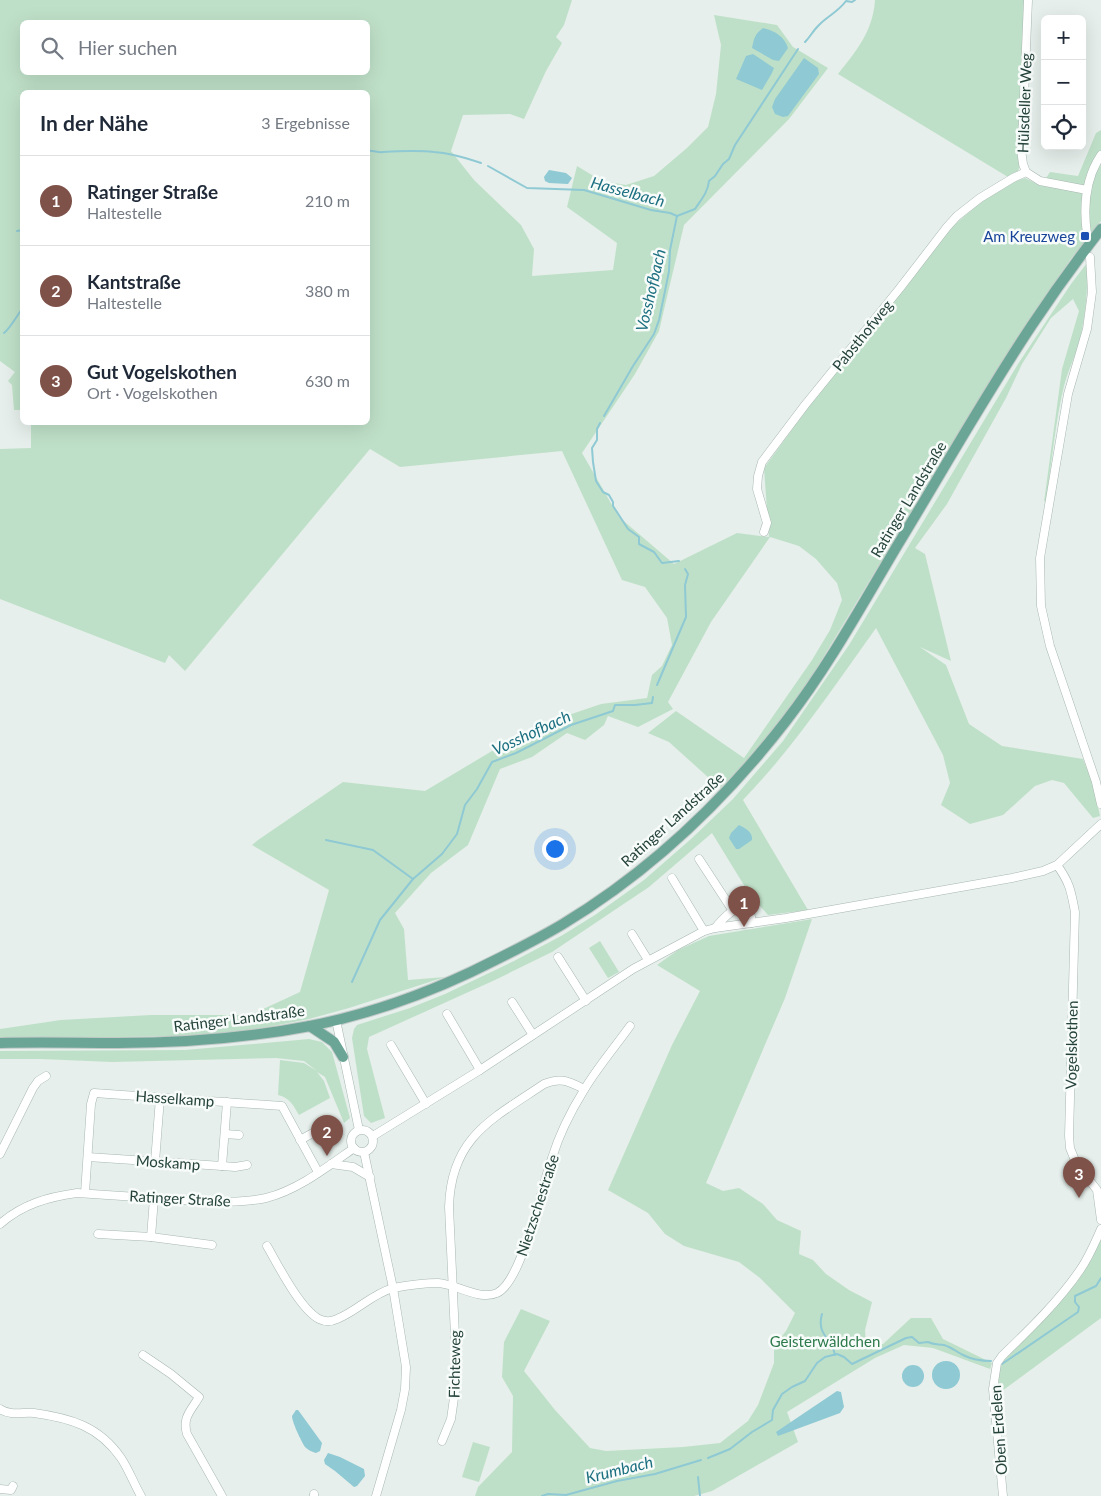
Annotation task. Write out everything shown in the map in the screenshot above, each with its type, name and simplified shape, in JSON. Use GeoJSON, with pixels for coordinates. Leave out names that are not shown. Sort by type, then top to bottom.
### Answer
{"type":"FeatureCollection","features":[{"type":"Feature","properties":{"kind":"main road","name":"Ratinger Landstraße"},"geometry":{"type":"LineString","coordinates":[[0,1043],[178,1041],[264,1034],[336,1020],[394,1004],[439,987],[496,960],[562,925],[596,903],[645,866],[693,825],[763,750],[788,719],[818,676],[880,576],[1012,357],[1066,275],[1101,229]]}},
{"type":"Feature","properties":{"kind":"main road"},"geometry":{"type":"LineString","coordinates":[[310,1026],[334,1042],[343,1058]]}},
{"type":"Feature","properties":{"kind":"street","name":"Hülsdeller Weg"},"geometry":{"type":"LineString","coordinates":[[1028,0],[1021,150],[1026,172],[1040,181],[1087,190]]}},
{"type":"Feature","properties":{"kind":"street"},"geometry":{"type":"LineString","coordinates":[[1087,234],[1085,212],[1087,190],[1089,179],[1101,155]]}},
{"type":"Feature","properties":{"kind":"street","name":"Pabsthofweg"},"geometry":{"type":"LineString","coordinates":[[764,532],[767,523],[757,489],[762,462],[805,405],[952,222],[980,198],[1026,172]]}},
{"type":"Feature","properties":{"kind":"street"},"geometry":{"type":"LineString","coordinates":[[1090,257],[1096,272],[1092,300],[1087,329],[1068,394],[1040,558],[1040,582],[1041,606],[1050,646],[1096,782],[1101,804]]}},
{"type":"Feature","properties":{"kind":"street"},"geometry":{"type":"LineString","coordinates":[[372,1136],[480,1070],[648,960],[704,931],[1012,878],[1042,871],[1057,865],[1101,824]]}},
{"type":"Feature","properties":{"kind":"street"},"geometry":{"type":"LineString","coordinates":[[699,859],[734,911]]}},
{"type":"Feature","properties":{"kind":"street","name":"Vogelskothen"},"geometry":{"type":"LineString","coordinates":[[1057,865],[1071,888],[1075,912],[1070,1148],[1076,1163],[1097,1190],[1101,1220]]}},
{"type":"Feature","properties":{"kind":"street"},"geometry":{"type":"LineString","coordinates":[[672,878],[704,931]]}},
{"type":"Feature","properties":{"kind":"street"},"geometry":{"type":"LineString","coordinates":[[715,928],[741,907],[750,911],[752,923]]}},
{"type":"Feature","properties":{"kind":"street"},"geometry":{"type":"LineString","coordinates":[[632,934],[648,960]]}},
{"type":"Feature","properties":{"kind":"street"},"geometry":{"type":"LineString","coordinates":[[558,957],[586,1001]]}},
{"type":"Feature","properties":{"kind":"street"},"geometry":{"type":"LineString","coordinates":[[512,1002],[533,1035]]}},
{"type":"Feature","properties":{"kind":"street"},"geometry":{"type":"LineString","coordinates":[[447,1014],[480,1070]]}},
{"type":"Feature","properties":{"kind":"street"},"geometry":{"type":"LineString","coordinates":[[336,1020],[359,1130]]}},
{"type":"Feature","properties":{"kind":"street","name":"Nietzschestraße"},"geometry":{"type":"LineString","coordinates":[[267,1246],[301,1303],[319,1320],[328,1322],[338,1319],[374,1296],[393,1288],[438,1283],[453,1285],[486,1296],[496,1294],[502,1290],[510,1279],[522,1255],[552,1156],[584,1089],[630,1026]]}},
{"type":"Feature","properties":{"kind":"street"},"geometry":{"type":"LineString","coordinates":[[391,1045],[426,1104]]}},
{"type":"Feature","properties":{"kind":"street"},"geometry":{"type":"LineString","coordinates":[[0,1154],[33,1088],[38,1081],[46,1076]]}},
{"type":"Feature","properties":{"kind":"street","name":"Fichteweg"},"geometry":{"type":"LineString","coordinates":[[442,1441],[451,1419],[456,1384],[450,1193],[456,1166],[466,1146],[478,1130],[544,1084],[561,1080],[584,1089]]}},
{"type":"Feature","properties":{"kind":"street","name":"Hasselkamp"},"geometry":{"type":"LineString","coordinates":[[85,1193],[91,1104],[94,1093],[282,1106],[318,1172]]}},
{"type":"Feature","properties":{"kind":"street"},"geometry":{"type":"LineString","coordinates":[[155,1162],[160,1098]]}},
{"type":"Feature","properties":{"kind":"street"},"geometry":{"type":"LineString","coordinates":[[222,1166],[227,1102]]}},
{"type":"Feature","properties":{"kind":"street"},"geometry":{"type":"LineString","coordinates":[[300,1140],[322,1128]]}},
{"type":"Feature","properties":{"kind":"street"},"geometry":{"type":"LineString","coordinates":[[359,1130],[366,1130],[372,1136],[371,1148],[364,1152],[358,1151],[351,1144],[352,1137],[359,1130]]}},
{"type":"Feature","properties":{"kind":"street"},"geometry":{"type":"LineString","coordinates":[[224,1134],[239,1135]]}},
{"type":"Feature","properties":{"kind":"street","name":"Ratinger Straße"},"geometry":{"type":"LineString","coordinates":[[0,1224],[17,1211],[38,1202],[57,1196],[85,1193],[212,1202],[254,1200],[290,1190],[354,1148]]}},
{"type":"Feature","properties":{"kind":"street"},"geometry":{"type":"LineString","coordinates":[[364,1152],[393,1288],[406,1367],[405,1389],[397,1428],[376,1496]]}},
{"type":"Feature","properties":{"kind":"street","name":"Moskamp"},"geometry":{"type":"LineString","coordinates":[[88,1157],[235,1167],[248,1165]]}},
{"type":"Feature","properties":{"kind":"street"},"geometry":{"type":"LineString","coordinates":[[331,1164],[353,1168],[370,1177]]}},
{"type":"Feature","properties":{"kind":"street"},"geometry":{"type":"LineString","coordinates":[[151,1237],[154,1198]]}},
{"type":"Feature","properties":{"kind":"street","name":"Oben Erdelen"},"geometry":{"type":"LineString","coordinates":[[1003,1496],[993,1389],[997,1363],[1066,1290],[1089,1256],[1101,1228]]}},
{"type":"Feature","properties":{"kind":"street"},"geometry":{"type":"LineString","coordinates":[[98,1234],[151,1237],[212,1245]]}},
{"type":"Feature","properties":{"kind":"street"},"geometry":{"type":"LineString","coordinates":[[143,1355],[171,1374],[199,1397],[186,1418],[184,1425],[187,1434],[222,1496]]}},
{"type":"Feature","properties":{"kind":"street"},"geometry":{"type":"LineString","coordinates":[[0,1409],[68,1419],[83,1424],[111,1446],[121,1458],[141,1496]]}},
{"type":"Feature","properties":{"kind":"street"},"geometry":{"type":"LineString","coordinates":[[0,1489],[11,1490],[13,1486]]}},
{"type":"Feature","properties":{"kind":"green space"},"geometry":{"type":"Polygon","coordinates":[[[0,0],[572,0],[564,25],[556,37],[562,43],[546,71],[524,119],[510,114],[463,115],[451,151],[474,180],[521,225],[534,249],[532,276],[613,270],[617,243],[567,207],[577,166],[602,181],[626,185],[654,176],[708,127],[716,94],[721,45],[714,15],[777,25],[793,47],[828,68],[789,119],[684,225],[659,331],[635,374],[582,453],[619,517],[674,564],[737,533],[769,537],[764,468],[815,398],[953,226],[987,198],[1025,178],[1041,186],[1050,172],[1078,176],[1096,133],[1101,130],[1101,221],[1070,260],[998,368],[815,671],[776,729],[746,763],[720,788],[669,742],[648,733],[676,711],[744,758],[812,660],[830,630],[842,600],[837,583],[816,559],[799,546],[770,537],[711,622],[668,702],[673,709],[638,727],[608,716],[604,725],[585,740],[567,733],[532,757],[500,769],[468,845],[431,873],[395,913],[404,929],[408,980],[445,977],[309,1019],[242,1032],[182,1036],[0,1039],[0,1029],[61,1020],[151,1015],[250,1015],[300,992],[329,890],[252,845],[343,782],[425,791],[492,751],[551,721],[601,704],[647,698],[652,675],[662,666],[672,645],[667,618],[645,587],[622,580],[562,451],[400,467],[370,449],[185,671],[169,655],[165,663],[0,599],[0,449],[31,448],[31,425],[370,425],[370,90],[20,90],[20,410],[14,410],[12,385],[8,381],[15,372],[0,361],[0,0]]]}},
{"type":"Feature","properties":{"kind":"green space"},"geometry":{"type":"Polygon","coordinates":[[[875,0],[1024,0],[1018,158],[1020,165],[1018,171],[1008,177],[838,74],[863,40],[874,11],[875,0]]]}},
{"type":"Feature","properties":{"kind":"green space"},"geometry":{"type":"Polygon","coordinates":[[[1087,263],[1087,292],[1084,320],[1061,400],[1046,500],[1044,502],[1062,369],[1079,311],[1073,299],[1051,318],[1022,364],[1006,398],[947,504],[915,548],[925,554],[951,661],[920,647],[946,665],[969,724],[1002,746],[1083,759],[1094,787],[1100,816],[1093,818],[1064,783],[1052,780],[1035,786],[1003,815],[970,824],[941,805],[950,783],[943,755],[876,628],[796,738],[743,800],[808,910],[768,915],[750,895],[712,833],[649,887],[552,952],[369,1037],[367,1049],[385,1118],[371,1123],[364,1116],[352,1038],[357,1025],[410,1008],[445,994],[561,936],[595,915],[644,880],[733,799],[783,741],[849,645],[1018,364],[1087,263]]]}},
{"type":"Feature","properties":{"kind":"green space","name":"Geisterwäldchen"},"geometry":{"type":"Polygon","coordinates":[[[812,919],[785,998],[706,1183],[723,1191],[739,1188],[763,1204],[777,1220],[801,1231],[799,1254],[813,1260],[826,1274],[849,1290],[872,1302],[865,1330],[866,1344],[883,1344],[911,1318],[931,1318],[943,1339],[992,1363],[990,1369],[933,1348],[904,1345],[875,1358],[787,1412],[798,1442],[712,1491],[694,1496],[475,1496],[478,1487],[512,1452],[513,1396],[502,1377],[504,1342],[521,1309],[550,1321],[524,1371],[555,1410],[590,1448],[606,1451],[720,1443],[748,1421],[758,1405],[774,1363],[774,1346],[786,1331],[795,1313],[760,1278],[739,1262],[684,1246],[665,1234],[648,1213],[608,1190],[672,1045],[700,991],[657,965],[678,950],[709,936],[812,919]]]}},
{"type":"Feature","properties":{"kind":"green space"},"geometry":{"type":"Polygon","coordinates":[[[600,941],[619,972],[608,978],[589,948],[600,941]]]}},
{"type":"Feature","properties":{"kind":"green space"},"geometry":{"type":"Polygon","coordinates":[[[309,1039],[322,1042],[332,1052],[350,1118],[344,1123],[325,1077],[317,1072],[324,1081],[330,1098],[299,1115],[288,1100],[278,1095],[280,1060],[304,1063],[317,1071],[304,1061],[276,1058],[112,1062],[0,1059],[0,1051],[185,1050],[309,1039]]]}},
{"type":"Feature","properties":{"kind":"green space"},"geometry":{"type":"Polygon","coordinates":[[[1101,1240],[1101,1318],[998,1394],[999,1371],[1005,1357],[1077,1282],[1092,1259],[1098,1242],[1101,1240]]]}},
{"type":"Feature","properties":{"kind":"green space"},"geometry":{"type":"Polygon","coordinates":[[[473,1442],[490,1447],[479,1482],[462,1477],[473,1442]]]}},
{"type":"Feature","properties":{"kind":"water"},"geometry":{"type":"Polygon","coordinates":[[[763,28],[778,35],[784,40],[788,48],[779,61],[773,60],[752,48],[755,36],[763,28]]]}},
{"type":"Feature","properties":{"kind":"water"},"geometry":{"type":"Polygon","coordinates":[[[753,54],[774,68],[762,90],[736,79],[746,56],[753,54]]]}},
{"type":"Feature","properties":{"kind":"water"},"geometry":{"type":"Polygon","coordinates":[[[804,58],[818,68],[819,74],[788,116],[783,117],[775,114],[772,107],[775,99],[804,58]]]}},
{"type":"Feature","properties":{"kind":"water"},"geometry":{"type":"Polygon","coordinates":[[[549,170],[566,173],[572,178],[568,184],[549,183],[545,181],[544,177],[549,170]]]}},
{"type":"Feature","properties":{"kind":"water"},"geometry":{"type":"Polygon","coordinates":[[[739,825],[750,833],[752,840],[736,849],[729,838],[739,825]]]}},
{"type":"Feature","properties":{"kind":"water"},"geometry":{"type":"Polygon","coordinates":[[[946,1361],[956,1365],[960,1375],[956,1385],[946,1389],[936,1385],[932,1375],[936,1365],[946,1361]]]}},
{"type":"Feature","properties":{"kind":"water"},"geometry":{"type":"Polygon","coordinates":[[[913,1365],[921,1368],[924,1376],[921,1384],[913,1387],[905,1384],[902,1376],[905,1368],[913,1365]]]}},
{"type":"Feature","properties":{"kind":"water"},"geometry":{"type":"Polygon","coordinates":[[[837,1391],[841,1392],[844,1407],[840,1413],[778,1436],[776,1432],[837,1391]]]}},
{"type":"Feature","properties":{"kind":"water"},"geometry":{"type":"Polygon","coordinates":[[[296,1410],[298,1410],[322,1443],[320,1451],[313,1452],[303,1444],[292,1419],[296,1410]]]}},
{"type":"Feature","properties":{"kind":"water"},"geometry":{"type":"Polygon","coordinates":[[[328,1453],[364,1469],[365,1476],[357,1486],[354,1487],[325,1464],[324,1460],[328,1453]]]}},
{"type":"Feature","properties":{"kind":"waterway","name":"Hasselbach"},"geometry":{"type":"LineString","coordinates":[[805,42],[816,28],[846,1],[852,2],[855,0]]}},
{"type":"Feature","properties":{"kind":"waterway","name":"Hasselbach"},"geometry":{"type":"LineString","coordinates":[[488,166],[527,188],[584,190],[677,216],[695,209],[706,192],[709,181],[729,159],[735,145],[798,49]]}},
{"type":"Feature","properties":{"kind":"waterway","name":"Hasselbach"},"geometry":{"type":"LineString","coordinates":[[370,151],[440,153],[481,163]]}},
{"type":"Feature","properties":{"kind":"waterway","name":"Vosshofbach"},"geometry":{"type":"LineString","coordinates":[[604,416],[654,334],[659,320],[669,271],[670,250],[677,216]]}},
{"type":"Feature","properties":{"kind":"waterway","name":"Hasselbach"},"geometry":{"type":"LineString","coordinates":[[4,333],[20,312]]}},
{"type":"Feature","properties":{"kind":"waterway","name":"Vosshofbach"},"geometry":{"type":"LineString","coordinates":[[600,423],[597,429],[597,440],[592,448],[596,481],[603,492],[609,495],[613,506],[628,529],[639,537],[639,544],[654,552],[662,563],[679,561]]}},
{"type":"Feature","properties":{"kind":"waterway","name":"Vosshofbach"},"geometry":{"type":"LineString","coordinates":[[657,685],[686,617],[685,585],[688,574],[685,569]]}},
{"type":"Feature","properties":{"kind":"waterway","name":"Vosshofbach"},"geometry":{"type":"LineString","coordinates":[[352,982],[380,920],[413,879],[442,854],[457,834],[465,805],[477,789],[492,762],[516,753],[571,725],[613,711],[615,705],[652,703],[653,697]]}},
{"type":"Feature","properties":{"kind":"waterway"},"geometry":{"type":"LineString","coordinates":[[326,840],[373,850],[413,879]]}},
{"type":"Feature","properties":{"kind":"waterway","name":"Krumbach"},"geometry":{"type":"LineString","coordinates":[[1002,1364],[1078,1312],[1079,1307],[1075,1302],[1075,1296],[1096,1286],[1101,1278]]}},
{"type":"Feature","properties":{"kind":"waterway"},"geometry":{"type":"LineString","coordinates":[[822,1314],[821,1327],[835,1355]]}},
{"type":"Feature","properties":{"kind":"waterway","name":"Krumbach"},"geometry":{"type":"LineString","coordinates":[[708,1458],[730,1449],[772,1420],[773,1410],[782,1394],[805,1381],[817,1363],[825,1357],[837,1354],[852,1364],[906,1338],[912,1337],[919,1343],[928,1342],[944,1345],[969,1358],[991,1361]]}},
{"type":"Feature","properties":{"kind":"waterway","name":"Krumbach"},"geometry":{"type":"LineString","coordinates":[[542,1496],[548,1494],[566,1495],[617,1481],[655,1474],[701,1460]]}},
{"type":"Feature","properties":{"kind":"waterway"},"geometry":{"type":"LineString","coordinates":[[698,1477],[700,1496]]}},
{"type":"Feature","properties":{"kind":"place","name":"Am Kreuzweg"},"geometry":{"type":"Point","coordinates":[1085,236]}},
{"type":"Feature","properties":{"kind":"place","name":"Ratinger Straße"},"geometry":{"type":"Point","coordinates":[744,927]}},
{"type":"Feature","properties":{"kind":"place","name":"Kantstraße"},"geometry":{"type":"Point","coordinates":[327,1156]}},
{"type":"Feature","properties":{"kind":"place","name":"Gut Vogelskothen"},"geometry":{"type":"Point","coordinates":[1079,1198]}}]}
